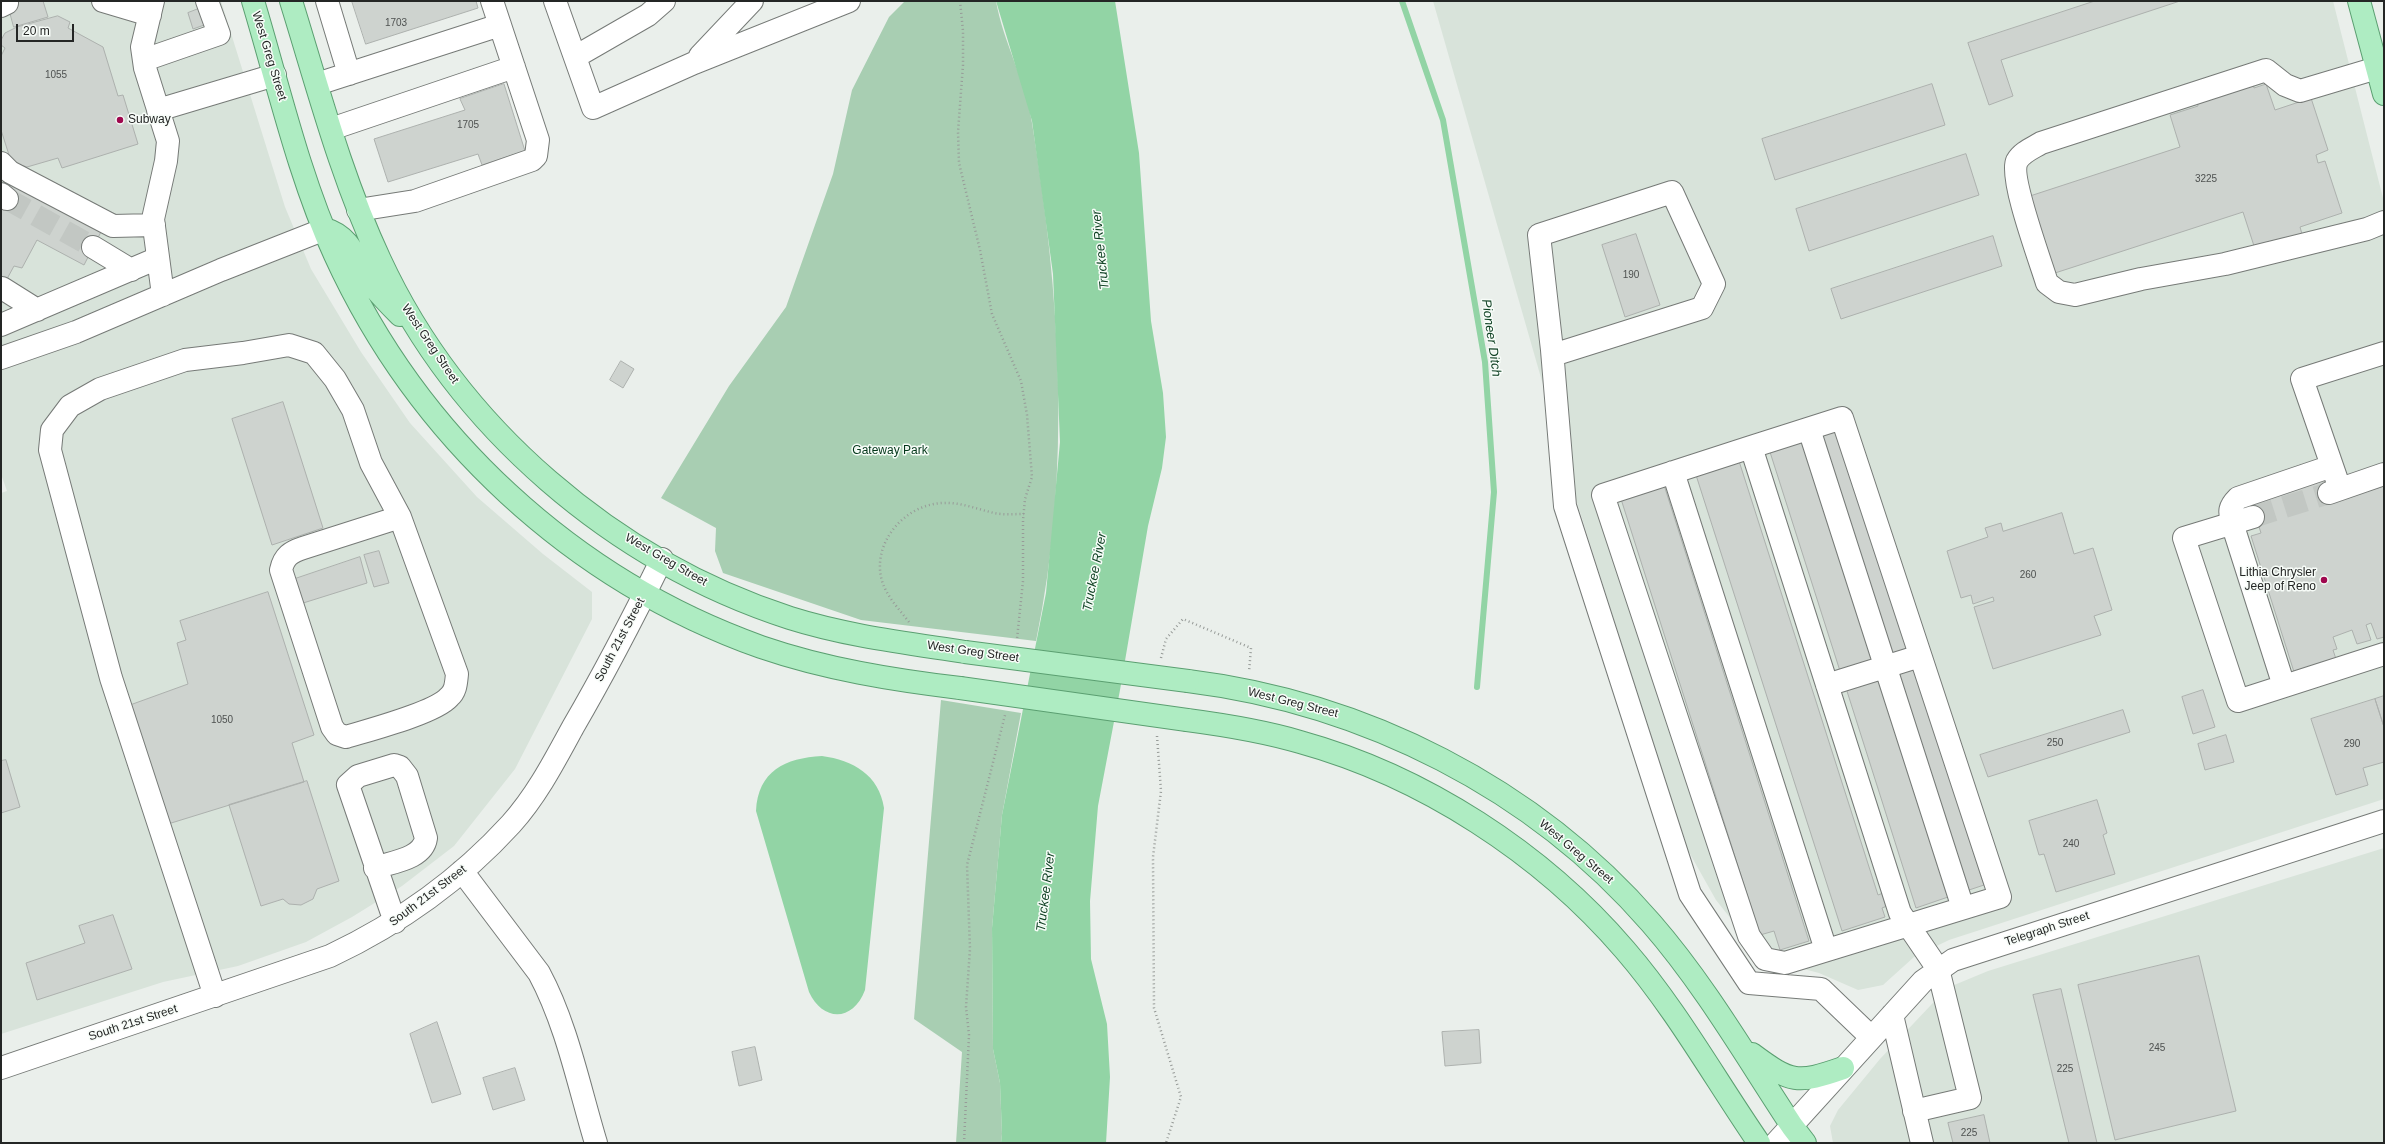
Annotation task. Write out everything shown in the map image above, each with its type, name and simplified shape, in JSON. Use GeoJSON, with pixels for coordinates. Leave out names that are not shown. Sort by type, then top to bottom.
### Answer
{"type":"FeatureCollection","features":[{"type":"Feature","properties":{"kind":"main road"},"geometry":{"type":"LineString","coordinates":[[240,1],[275,75]]}},
{"type":"Feature","properties":{"kind":"main road","name":"West Greg Street"},"geometry":{"type":"LineString","coordinates":[[253,1],[275,75],[325,229],[351,287],[386,350],[428,408],[449,433],[497,484],[540,521],[606,569],[645,594],[728,634],[791,656],[866,674],[1187,720],[1267,733],[1308,744],[1375,768],[1459,812],[1530,860],[1598,921],[1625,950],[1654,987],[1759,1143]]}},
{"type":"Feature","properties":{"kind":"main road","name":"West Greg Street"},"geometry":{"type":"LineString","coordinates":[[291,1],[358,210],[388,277],[428,344],[452,380],[478,411],[532,466],[589,513],[628,540],[718,589],[790,617],[861,635],[965,652],[1188,681],[1249,691],[1348,717],[1394,736],[1446,762],[1517,805],[1594,865],[1645,917],[1676,952],[1792,1126],[1805,1143]]}},
{"type":"Feature","properties":{"kind":"main road"},"geometry":{"type":"LineString","coordinates":[[2359,1],[2384,94]]}},
{"type":"Feature","properties":{"kind":"main road"},"geometry":{"type":"LineString","coordinates":[[325,229],[342,236],[353,250],[373,287],[428,344]]}},
{"type":"Feature","properties":{"kind":"main road"},"geometry":{"type":"LineString","coordinates":[[1737,1043],[1778,1074],[1792,1079],[1812,1079],[1843,1068]]}},
{"type":"Feature","properties":{"kind":"street"},"geometry":{"type":"LineString","coordinates":[[105,1],[152,8],[142,46],[144,60],[168,141],[166,161],[153,219],[163,294]]}},
{"type":"Feature","properties":{"kind":"street"},"geometry":{"type":"LineString","coordinates":[[144,60],[219,34],[207,1]]}},
{"type":"Feature","properties":{"kind":"street"},"geometry":{"type":"LineString","coordinates":[[327,1],[350,74]]}},
{"type":"Feature","properties":{"kind":"street"},"geometry":{"type":"LineString","coordinates":[[358,210],[415,201],[532,160],[536,156],[538,140],[492,1]]}},
{"type":"Feature","properties":{"kind":"street"},"geometry":{"type":"LineString","coordinates":[[575,57],[648,15],[664,1]]}},
{"type":"Feature","properties":{"kind":"street"},"geometry":{"type":"LineString","coordinates":[[694,63],[752,1]]}},
{"type":"Feature","properties":{"kind":"street"},"geometry":{"type":"LineString","coordinates":[[561,4],[575,57],[593,108],[694,63],[849,1]]}},
{"type":"Feature","properties":{"kind":"street"},"geometry":{"type":"LineString","coordinates":[[317,84],[500,25]]}},
{"type":"Feature","properties":{"kind":"street"},"geometry":{"type":"LineString","coordinates":[[331,129],[514,67]]}},
{"type":"Feature","properties":{"kind":"street"},"geometry":{"type":"LineString","coordinates":[[2377,68],[2300,91],[2285,85],[2266,70],[2041,143],[2028,150],[2017,162],[2015,180],[2048,283],[2059,292],[2076,295],[2141,279],[2225,264],[2367,229],[2384,222]]}},
{"type":"Feature","properties":{"kind":"street"},"geometry":{"type":"LineString","coordinates":[[158,110],[275,75]]}},
{"type":"Feature","properties":{"kind":"street"},"geometry":{"type":"LineString","coordinates":[[1,163],[10,172],[112,226],[154,225]]}},
{"type":"Feature","properties":{"kind":"street"},"geometry":{"type":"LineString","coordinates":[[1553,356],[1702,308],[1714,284],[1672,192],[1539,235],[1553,356],[1565,506],[1690,894],[1749,983],[1822,989],[1872,1037]]}},
{"type":"Feature","properties":{"kind":"street"},"geometry":{"type":"LineString","coordinates":[[1,358],[76,332],[163,294],[325,229]]}},
{"type":"Feature","properties":{"kind":"street"},"geometry":{"type":"LineString","coordinates":[[93,247],[130,270]]}},
{"type":"Feature","properties":{"kind":"street"},"geometry":{"type":"LineString","coordinates":[[1,325],[158,258]]}},
{"type":"Feature","properties":{"kind":"street"},"geometry":{"type":"LineString","coordinates":[[2,288],[37,310]]}},
{"type":"Feature","properties":{"kind":"street"},"geometry":{"type":"LineString","coordinates":[[215,996],[111,678],[50,450],[52,430],[70,406],[100,389],[185,360],[242,353],[289,345],[314,353],[335,379],[353,410],[371,463],[400,516],[457,674],[455,688],[449,698],[435,708],[346,737],[337,734],[332,727],[281,570],[283,561],[289,553],[400,516]]}},
{"type":"Feature","properties":{"kind":"street"},"geometry":{"type":"LineString","coordinates":[[2384,353],[2302,379],[2332,466],[2335,491],[2384,474]]}},
{"type":"Feature","properties":{"kind":"street"},"geometry":{"type":"LineString","coordinates":[[1842,418],[2000,897],[1785,963],[1764,959],[1749,936],[1603,495],[1809,429],[1842,418]]}},
{"type":"Feature","properties":{"kind":"street"},"geometry":{"type":"LineString","coordinates":[[1809,429],[1963,908]]}},
{"type":"Feature","properties":{"kind":"street"},"geometry":{"type":"LineString","coordinates":[[1751,447],[1900,913],[1938,969],[1970,1098],[1914,1111]]}},
{"type":"Feature","properties":{"kind":"street"},"geometry":{"type":"LineString","coordinates":[[2284,686],[2229,514],[2230,506],[2238,498],[2332,466]]}},
{"type":"Feature","properties":{"kind":"street"},"geometry":{"type":"LineString","coordinates":[[1673,472],[1826,950]]}},
{"type":"Feature","properties":{"kind":"street"},"geometry":{"type":"LineString","coordinates":[[2253,517],[2184,538],[2238,701],[2384,654]]}},
{"type":"Feature","properties":{"kind":"street","name":"South 21st Street"},"geometry":{"type":"LineString","coordinates":[[1,1068],[330,956],[408,914],[462,871],[512,822],[536,791],[596,688],[662,559]]}},
{"type":"Feature","properties":{"kind":"street"},"geometry":{"type":"LineString","coordinates":[[1827,685],[1920,656]]}},
{"type":"Feature","properties":{"kind":"street"},"geometry":{"type":"LineString","coordinates":[[375,868],[419,854],[425,845],[426,838],[407,776],[400,767],[394,765],[358,776],[348,785],[375,868],[395,922]]}},
{"type":"Feature","properties":{"kind":"street","name":"Telegraph Street"},"geometry":{"type":"LineString","coordinates":[[1776,1143],[1892,1015],[1938,969],[1953,960],[2384,821]]}},
{"type":"Feature","properties":{"kind":"street"},"geometry":{"type":"LineString","coordinates":[[462,871],[539,974],[548,991],[562,1026],[596,1143]]}},
{"type":"Feature","properties":{"kind":"street"},"geometry":{"type":"LineString","coordinates":[[1892,1015],[1922,1143]]}},
{"type":"Feature","properties":{"kind":"path"},"geometry":{"type":"LineString","coordinates":[[960,1],[963,58],[958,132],[959,163],[980,250],[992,314],[1021,382],[1027,415],[1032,477],[1024,514],[1023,581],[1017,641]]}},
{"type":"Feature","properties":{"kind":"path"},"geometry":{"type":"LineString","coordinates":[[912,627],[890,599],[882,580],[882,557],[888,538],[896,526],[912,512],[934,504],[953,503],[995,513],[1024,514]]}},
{"type":"Feature","properties":{"kind":"path"},"geometry":{"type":"LineString","coordinates":[[964,1143],[969,1035],[966,1007],[970,949],[967,865],[1006,710]]}},
{"type":"Feature","properties":{"kind":"path"},"geometry":{"type":"LineString","coordinates":[[1159,759],[1161,792],[1153,857],[1154,1008],[1181,1096],[1166,1143]]}},
{"type":"Feature","properties":{"kind":"shaded area"},"geometry":{"type":"Polygon","coordinates":[[[1,1],[221,1],[285,207],[311,269],[361,352],[410,423],[477,497],[543,554],[592,592],[592,619],[515,769],[454,846],[402,886],[352,917],[306,942],[238,966],[163,982],[1,1034],[1,493],[7,491],[1,474],[1,1]]]}},
{"type":"Feature","properties":{"kind":"shaded area"},"geometry":{"type":"Polygon","coordinates":[[[1433,1],[2333,1],[2384,202],[2384,799],[1949,940],[1914,957],[1883,985],[1858,990],[1819,973],[1762,958],[1716,900],[1685,845],[1574,493],[1433,1]]]}},
{"type":"Feature","properties":{"kind":"shaded area"},"geometry":{"type":"Polygon","coordinates":[[[2384,848],[2384,1143],[1833,1143],[1830,1126],[1838,1110],[1880,1059],[1947,988],[1988,971],[2384,848]]]}},
{"type":"Feature","properties":{"kind":"green space","name":"Gateway Park"},"geometry":{"type":"Polygon","coordinates":[[[905,1],[996,1],[999,16],[1029,107],[1042,187],[1050,252],[1058,382],[1058,447],[1054,512],[1047,577],[1036,641],[861,620],[723,573],[715,551],[716,528],[661,498],[729,386],[786,307],[833,174],[852,90],[889,17],[905,1]]]}},
{"type":"Feature","properties":{"kind":"green space"},"geometry":{"type":"Polygon","coordinates":[[[941,700],[1021,713],[1002,815],[992,928],[993,1049],[1000,1083],[1001,1143],[956,1143],[962,1052],[914,1019],[941,700]]]}},
{"type":"Feature","properties":{"kind":"water","name":"Truckee River"},"geometry":{"type":"Polygon","coordinates":[[[996,1],[1115,1],[1139,153],[1151,321],[1163,393],[1166,437],[1162,468],[1148,526],[1120,690],[1098,806],[1090,901],[1091,959],[1107,1024],[1110,1077],[1106,1143],[1001,1143],[1000,1083],[993,1049],[992,928],[1002,815],[1046,593],[1060,442],[1053,274],[1032,121],[996,1]]]}},
{"type":"Feature","properties":{"kind":"water"},"geometry":{"type":"Polygon","coordinates":[[[822,756],[844,761],[863,771],[877,787],[884,808],[865,990],[860,1001],[853,1008],[846,1013],[838,1014],[830,1013],[822,1009],[815,1002],[809,992],[756,811],[758,797],[762,786],[776,769],[796,760],[822,756]]]}},
{"type":"Feature","properties":{"kind":"building"},"geometry":{"type":"Polygon","coordinates":[[[7,1],[43,1],[48,17],[14,27],[7,1]]]}},
{"type":"Feature","properties":{"kind":"building"},"geometry":{"type":"Polygon","coordinates":[[[352,1],[476,1],[478,8],[366,44],[352,1]]]}},
{"type":"Feature","properties":{"kind":"building"},"geometry":{"type":"Polygon","coordinates":[[[2095,1],[2180,1],[2001,60],[2013,96],[1989,105],[1968,43],[2095,1]]]}},
{"type":"Feature","properties":{"kind":"building"},"geometry":{"type":"Polygon","coordinates":[[[201,8],[207,24],[193,29],[188,13],[201,8]]]}},
{"type":"Feature","properties":{"kind":"building"},"geometry":{"type":"Polygon","coordinates":[[[58,16],[70,22],[68,28],[103,47],[118,96],[123,95],[138,144],[62,168],[58,158],[27,167],[15,163],[16,162],[10,158],[1,130],[1,56],[5,48],[1,45],[1,40],[5,33],[17,27],[58,16]]]}},
{"type":"Feature","properties":{"kind":"building"},"geometry":{"type":"Polygon","coordinates":[[[2253,83],[2254,88],[2266,84],[2275,110],[2311,98],[2328,150],[2316,155],[2318,163],[2325,161],[2342,213],[2300,227],[2302,234],[2255,249],[2243,212],[2055,273],[2030,196],[2180,147],[2170,115],[2198,106],[2197,101],[2253,83]]]}},
{"type":"Feature","properties":{"kind":"building"},"geometry":{"type":"Polygon","coordinates":[[[504,84],[525,151],[482,165],[478,154],[388,182],[374,139],[465,110],[460,99],[504,84]]]}},
{"type":"Feature","properties":{"kind":"building"},"geometry":{"type":"Polygon","coordinates":[[[1932,84],[1945,125],[1775,180],[1762,139],[1932,84]]]}},
{"type":"Feature","properties":{"kind":"building"},"geometry":{"type":"Polygon","coordinates":[[[1966,154],[1979,195],[1809,251],[1796,209],[1966,154]]]}},
{"type":"Feature","properties":{"kind":"building"},"geometry":{"type":"Polygon","coordinates":[[[15,182],[103,228],[84,265],[37,240],[22,268],[14,266],[1,290],[1,209],[15,182]]]}},
{"type":"Feature","properties":{"kind":"building"},"geometry":{"type":"Polygon","coordinates":[[[1636,234],[1660,305],[1625,317],[1602,245],[1636,234]]]}},
{"type":"Feature","properties":{"kind":"building"},"geometry":{"type":"Polygon","coordinates":[[[1993,236],[2002,266],[1841,319],[1831,289],[1993,236]]]}},
{"type":"Feature","properties":{"kind":"building"},"geometry":{"type":"Polygon","coordinates":[[[621,361],[634,369],[623,388],[610,380],[621,361]]]}},
{"type":"Feature","properties":{"kind":"building"},"geometry":{"type":"Polygon","coordinates":[[[283,402],[323,528],[272,545],[232,419],[283,402]]]}},
{"type":"Feature","properties":{"kind":"building"},"geometry":{"type":"Polygon","coordinates":[[[1839,430],[1909,649],[1890,655],[1821,436],[1839,430]]]}},
{"type":"Feature","properties":{"kind":"building"},"geometry":{"type":"Polygon","coordinates":[[[1805,441],[1875,660],[1840,671],[1770,452],[1805,441]]]}},
{"type":"Feature","properties":{"kind":"building"},"geometry":{"type":"Polygon","coordinates":[[[1739,461],[1878,895],[1883,893],[1887,906],[1882,908],[1885,917],[1842,931],[1696,475],[1739,461]]]}},
{"type":"Feature","properties":{"kind":"building","name":"Lithia Chrysler Jeep of Reno"},"geometry":{"type":"Polygon","coordinates":[[[2324,479],[2332,502],[2384,486],[2384,637],[2377,639],[2371,623],[2366,625],[2371,640],[2357,644],[2352,630],[2333,637],[2337,649],[2333,650],[2336,659],[2294,672],[2251,536],[2261,533],[2251,502],[2324,479]]]}},
{"type":"Feature","properties":{"kind":"building"},"geometry":{"type":"Polygon","coordinates":[[[1664,485],[1809,941],[1780,950],[1774,931],[1760,935],[1621,499],[1664,485]]]}},
{"type":"Feature","properties":{"kind":"building"},"geometry":{"type":"Polygon","coordinates":[[[2062,513],[2074,554],[2093,548],[2112,610],[2094,616],[2101,635],[1993,669],[1974,607],[1994,601],[1993,597],[1973,604],[1971,595],[1961,598],[1947,551],[1988,537],[1985,528],[2001,523],[2003,531],[2062,513]]]}},
{"type":"Feature","properties":{"kind":"building"},"geometry":{"type":"Polygon","coordinates":[[[379,551],[389,583],[374,587],[364,555],[379,551]]]}},
{"type":"Feature","properties":{"kind":"building"},"geometry":{"type":"Polygon","coordinates":[[[360,557],[367,583],[300,604],[292,580],[360,557]]]}},
{"type":"Feature","properties":{"kind":"building"},"geometry":{"type":"Polygon","coordinates":[[[268,592],[314,735],[292,743],[304,782],[168,824],[130,705],[188,684],[177,643],[186,640],[180,621],[268,592]]]}},
{"type":"Feature","properties":{"kind":"building"},"geometry":{"type":"Polygon","coordinates":[[[1914,667],[1984,885],[1966,891],[1897,672],[1914,667]]]}},
{"type":"Feature","properties":{"kind":"building"},"geometry":{"type":"Polygon","coordinates":[[[1881,677],[1951,896],[1916,908],[1846,688],[1881,677]]]}},
{"type":"Feature","properties":{"kind":"building"},"geometry":{"type":"Polygon","coordinates":[[[2203,690],[2215,727],[2193,734],[2182,697],[2203,690]]]}},
{"type":"Feature","properties":{"kind":"building"},"geometry":{"type":"Polygon","coordinates":[[[2384,696],[2384,727],[2375,699],[2384,696]]]}},
{"type":"Feature","properties":{"kind":"building"},"geometry":{"type":"Polygon","coordinates":[[[2375,699],[2384,727],[2384,762],[2363,768],[2368,785],[2336,795],[2311,719],[2375,699]]]}},
{"type":"Feature","properties":{"kind":"building"},"geometry":{"type":"Polygon","coordinates":[[[2123,710],[2130,732],[1988,777],[1980,755],[2123,710]]]}},
{"type":"Feature","properties":{"kind":"building"},"geometry":{"type":"Polygon","coordinates":[[[2226,735],[2234,762],[2205,770],[2198,744],[2226,735]]]}},
{"type":"Feature","properties":{"kind":"building"},"geometry":{"type":"Polygon","coordinates":[[[6,760],[20,807],[1,813],[1,761],[6,760]]]}},
{"type":"Feature","properties":{"kind":"building"},"geometry":{"type":"Polygon","coordinates":[[[307,781],[339,881],[317,889],[313,899],[301,905],[289,904],[283,899],[261,906],[229,805],[307,781]]]}},
{"type":"Feature","properties":{"kind":"building"},"geometry":{"type":"Polygon","coordinates":[[[2097,800],[2107,833],[2103,835],[2115,874],[2056,892],[2044,854],[2039,855],[2029,821],[2097,800]]]}},
{"type":"Feature","properties":{"kind":"building"},"geometry":{"type":"Polygon","coordinates":[[[113,915],[132,969],[37,1000],[26,963],[85,943],[79,926],[113,915]]]}},
{"type":"Feature","properties":{"kind":"building"},"geometry":{"type":"Polygon","coordinates":[[[2199,956],[2236,1111],[2115,1140],[2078,985],[2199,956]]]}},
{"type":"Feature","properties":{"kind":"building"},"geometry":{"type":"Polygon","coordinates":[[[2061,989],[2097,1143],[2069,1143],[2033,995],[2061,989]]]}},
{"type":"Feature","properties":{"kind":"building"},"geometry":{"type":"Polygon","coordinates":[[[437,1022],[461,1094],[432,1103],[410,1034],[437,1022]]]}},
{"type":"Feature","properties":{"kind":"building"},"geometry":{"type":"Polygon","coordinates":[[[1479,1030],[1481,1063],[1445,1066],[1442,1032],[1479,1030]]]}},
{"type":"Feature","properties":{"kind":"building"},"geometry":{"type":"Polygon","coordinates":[[[755,1047],[762,1080],[739,1086],[732,1052],[755,1047]]]}},
{"type":"Feature","properties":{"kind":"building"},"geometry":{"type":"Polygon","coordinates":[[[515,1068],[525,1100],[493,1110],[483,1078],[515,1068]]]}},
{"type":"Feature","properties":{"kind":"building"},"geometry":{"type":"Polygon","coordinates":[[[1984,1115],[1990,1143],[1953,1143],[1948,1123],[1984,1115]]]}},
{"type":"Feature","properties":{"kind":"waterway","name":"Pioneer Ditch"},"geometry":{"type":"LineString","coordinates":[[1402,1],[1443,120],[1485,362],[1494,492],[1477,687]]}},
{"type":"Feature","properties":{"kind":"tunnel"},"geometry":{"type":"LineString","coordinates":[[7,199],[93,247]]}},
{"type":"Feature","properties":{"kind":"tunnel"},"geometry":{"type":"LineString","coordinates":[[2253,517],[2329,493]]}},
{"type":"Feature","properties":{"kind":"place","name":"Subway"},"geometry":{"type":"Point","coordinates":[120,120]}},
{"type":"Feature","properties":{"kind":"place","name":"Lithia Chrysler Jeep of Reno"},"geometry":{"type":"Point","coordinates":[2324,580]}}]}
